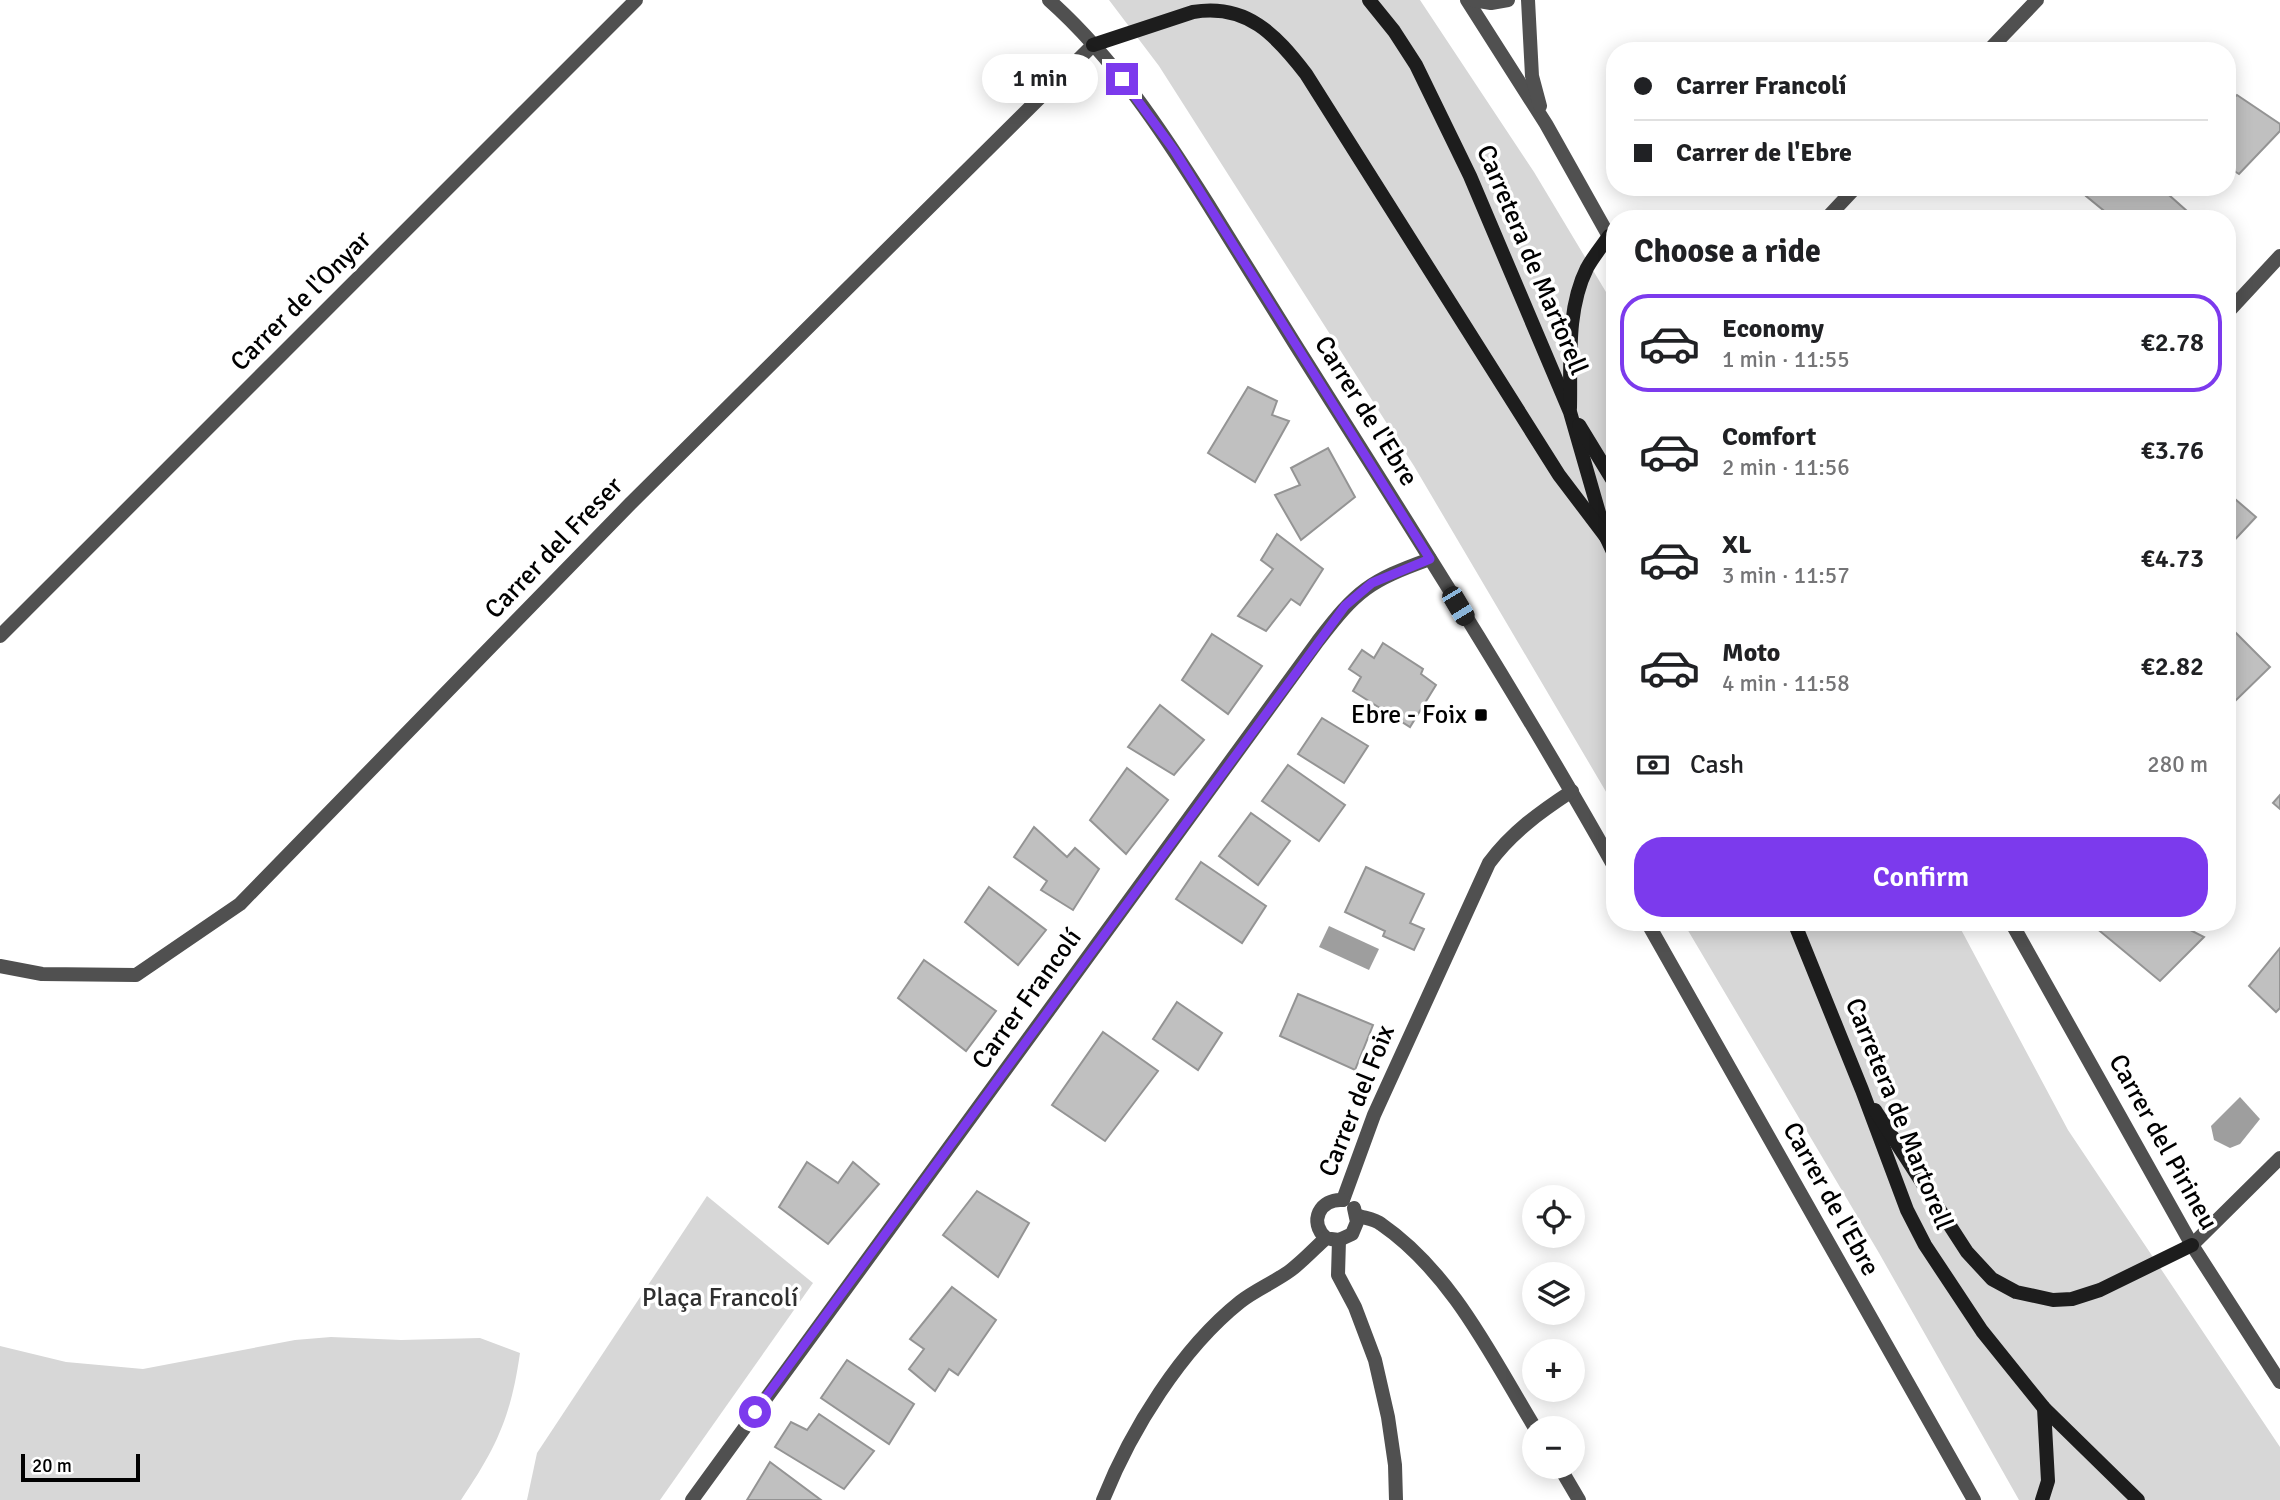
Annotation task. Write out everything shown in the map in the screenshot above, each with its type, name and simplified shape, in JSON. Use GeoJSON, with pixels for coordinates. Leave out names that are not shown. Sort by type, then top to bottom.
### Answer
{"type":"FeatureCollection","features":[{"type":"Feature","properties":{"kind":"main road","name":"Carretera de Martorell"},"geometry":{"type":"LineString","coordinates":[[1369,0],[1394,31],[1432,94],[1470,176],[1570,412],[1606,537]]}},
{"type":"Feature","properties":{"kind":"main road"},"geometry":{"type":"LineString","coordinates":[[1093,44],[1206,10],[1231,13],[1249,20],[1275,36],[1306,74],[1559,475],[1606,537]]}},
{"type":"Feature","properties":{"kind":"main road"},"geometry":{"type":"LineString","coordinates":[[1606,247],[1587,267],[1576,301],[1572,334],[1570,412],[1606,466]]}},
{"type":"Feature","properties":{"kind":"main road","name":"Carretera de Martorell"},"geometry":{"type":"LineString","coordinates":[[1797,931],[1862,1090],[1907,1210],[1925,1245],[1982,1331],[2044,1408],[2138,1500]]}},
{"type":"Feature","properties":{"kind":"main road"},"geometry":{"type":"LineString","coordinates":[[1862,1090],[1967,1252],[1992,1279],[2008,1289],[2046,1299],[2071,1299],[2100,1290],[2192,1245]]}},
{"type":"Feature","properties":{"kind":"main road"},"geometry":{"type":"LineString","coordinates":[[2042,1500],[2048,1481],[2044,1408]]}},
{"type":"Feature","properties":{"kind":"street","name":"Carrer de l'Onyar"},"geometry":{"type":"LineString","coordinates":[[0,636],[636,0]]}},
{"type":"Feature","properties":{"kind":"street","name":"Carrer de l'Ebre"},"geometry":{"type":"LineString","coordinates":[[1049,0],[1093,44],[1150,115],[1174,150],[1430,559],[1572,791],[1606,852]]}},
{"type":"Feature","properties":{"kind":"street"},"geometry":{"type":"LineString","coordinates":[[1467,0],[1546,124],[1606,230]]}},
{"type":"Feature","properties":{"kind":"street"},"geometry":{"type":"LineString","coordinates":[[1473,0],[1491,3],[1508,0]]}},
{"type":"Feature","properties":{"kind":"street"},"geometry":{"type":"LineString","coordinates":[[1528,0],[1532,76],[1546,124]]}},
{"type":"Feature","properties":{"kind":"street"},"geometry":{"type":"LineString","coordinates":[[1997,42],[2037,0]]}},
{"type":"Feature","properties":{"kind":"street","name":"Carrer del Freser"},"geometry":{"type":"LineString","coordinates":[[0,966],[42,974],[136,975],[240,904],[630,504],[1093,44]]}},
{"type":"Feature","properties":{"kind":"street"},"geometry":{"type":"LineString","coordinates":[[1834,210],[1848,196]]}},
{"type":"Feature","properties":{"kind":"street"},"geometry":{"type":"LineString","coordinates":[[2236,303],[2280,256]]}},
{"type":"Feature","properties":{"kind":"street","name":"Carrer Francolí"},"geometry":{"type":"LineString","coordinates":[[692,1500],[1338,615],[1357,594],[1372,583],[1430,559]]}},
{"type":"Feature","properties":{"kind":"street","name":"Carrer del Foix"},"geometry":{"type":"LineString","coordinates":[[1333,1239],[1318,1227],[1317,1214],[1320,1208],[1330,1201],[1343,1200],[1374,1115],[1489,863],[1504,842],[1535,815],[1572,791]]}},
{"type":"Feature","properties":{"kind":"street","name":"Carrer de l'Ebre"},"geometry":{"type":"LineString","coordinates":[[1652,931],[1973,1500]]}},
{"type":"Feature","properties":{"kind":"street","name":"Carrer del Pirineu"},"geometry":{"type":"LineString","coordinates":[[2016,931],[2192,1245],[2280,1382]]}},
{"type":"Feature","properties":{"kind":"street"},"geometry":{"type":"LineString","coordinates":[[2192,1245],[2280,1158]]}},
{"type":"Feature","properties":{"kind":"street"},"geometry":{"type":"LineString","coordinates":[[1103,1500],[1119,1461],[1154,1401],[1208,1331],[1241,1301],[1291,1270],[1333,1239],[1352,1234],[1356,1215],[1354,1209],[1343,1200]]}},
{"type":"Feature","properties":{"kind":"street"},"geometry":{"type":"LineString","coordinates":[[1356,1215],[1380,1223],[1432,1269],[1464,1312],[1528,1416]]}},
{"type":"Feature","properties":{"kind":"street"},"geometry":{"type":"LineString","coordinates":[[1333,1239],[1338,1275],[1375,1360],[1388,1417],[1395,1465],[1396,1500]]}},
{"type":"Feature","properties":{"kind":"street"},"geometry":{"type":"LineString","coordinates":[[1567,1479],[1579,1500]]}},
{"type":"Feature","properties":{"kind":"green space"},"geometry":{"type":"Polygon","coordinates":[[[1109,0],[1420,0],[1534,172],[1606,292],[1606,792],[1414,466],[1159,66],[1109,0]]]}},
{"type":"Feature","properties":{"kind":"green space"},"geometry":{"type":"Polygon","coordinates":[[[1688,931],[1962,931],[2068,1130],[2280,1447],[2280,1500],[2019,1500],[1879,1253],[1688,931]]]}},
{"type":"Feature","properties":{"kind":"green space","name":"Plaça Francolí"},"geometry":{"type":"Polygon","coordinates":[[[707,1196],[813,1283],[660,1500],[527,1500],[537,1453],[707,1196]]]}},
{"type":"Feature","properties":{"kind":"green space"},"geometry":{"type":"Polygon","coordinates":[[[331,1337],[401,1340],[480,1338],[520,1353],[512,1395],[501,1430],[484,1464],[461,1500],[0,1500],[0,1346],[66,1362],[143,1369],[295,1340],[331,1337]]]}},
{"type":"Feature","properties":{"kind":"shaded area"},"geometry":{"type":"Polygon","coordinates":[[[1329,926],[1379,949],[1369,970],[1319,947],[1329,926]]]}},
{"type":"Feature","properties":{"kind":"shaded area"},"geometry":{"type":"Polygon","coordinates":[[[2240,1097],[2260,1119],[2240,1144],[2230,1148],[2214,1140],[2211,1126],[2240,1097]]]}},
{"type":"Feature","properties":{"kind":"building"},"geometry":{"type":"Polygon","coordinates":[[[2236,96],[2280,124],[2280,131],[2239,174],[2236,172],[2236,96]]]}},
{"type":"Feature","properties":{"kind":"building"},"geometry":{"type":"Polygon","coordinates":[[[2086,196],[2170,196],[2186,210],[2103,210],[2086,196]]]}},
{"type":"Feature","properties":{"kind":"building"},"geometry":{"type":"Polygon","coordinates":[[[1248,387],[1277,401],[1272,415],[1289,421],[1255,482],[1208,453],[1248,387]]]}},
{"type":"Feature","properties":{"kind":"building"},"geometry":{"type":"Polygon","coordinates":[[[1328,448],[1355,497],[1301,540],[1275,495],[1300,485],[1291,468],[1328,448]]]}},
{"type":"Feature","properties":{"kind":"building"},"geometry":{"type":"Polygon","coordinates":[[[2236,500],[2256,517],[2236,538],[2236,500]]]}},
{"type":"Feature","properties":{"kind":"building"},"geometry":{"type":"Polygon","coordinates":[[[1277,534],[1323,569],[1300,605],[1291,599],[1266,631],[1238,616],[1273,569],[1261,560],[1277,534]]]}},
{"type":"Feature","properties":{"kind":"building"},"geometry":{"type":"Polygon","coordinates":[[[2236,633],[2270,667],[2236,700],[2236,633]]]}},
{"type":"Feature","properties":{"kind":"building"},"geometry":{"type":"Polygon","coordinates":[[[1212,634],[1262,666],[1228,714],[1182,680],[1212,634]]]}},
{"type":"Feature","properties":{"kind":"building"},"geometry":{"type":"Polygon","coordinates":[[[1383,643],[1423,669],[1421,674],[1436,685],[1410,727],[1353,691],[1361,677],[1349,669],[1362,650],[1374,658],[1383,643]]]}},
{"type":"Feature","properties":{"kind":"building"},"geometry":{"type":"Polygon","coordinates":[[[1160,705],[1204,740],[1174,775],[1128,747],[1160,705]]]}},
{"type":"Feature","properties":{"kind":"building"},"geometry":{"type":"Polygon","coordinates":[[[1322,718],[1368,746],[1344,783],[1298,754],[1322,718]]]}},
{"type":"Feature","properties":{"kind":"building"},"geometry":{"type":"Polygon","coordinates":[[[1288,765],[1345,805],[1319,841],[1262,801],[1288,765]]]}},
{"type":"Feature","properties":{"kind":"building"},"geometry":{"type":"Polygon","coordinates":[[[1127,768],[1168,800],[1126,854],[1090,820],[1127,768]]]}},
{"type":"Feature","properties":{"kind":"building"},"geometry":{"type":"Polygon","coordinates":[[[2280,795],[2280,809],[2273,803],[2280,795]]]}},
{"type":"Feature","properties":{"kind":"building"},"geometry":{"type":"Polygon","coordinates":[[[1251,813],[1290,841],[1258,885],[1219,856],[1251,813]]]}},
{"type":"Feature","properties":{"kind":"building"},"geometry":{"type":"Polygon","coordinates":[[[1034,827],[1067,857],[1075,848],[1099,869],[1073,910],[1041,890],[1047,881],[1014,857],[1034,827]]]}},
{"type":"Feature","properties":{"kind":"building"},"geometry":{"type":"Polygon","coordinates":[[[1201,862],[1266,906],[1242,943],[1176,899],[1201,862]]]}},
{"type":"Feature","properties":{"kind":"building"},"geometry":{"type":"Polygon","coordinates":[[[1366,867],[1424,894],[1410,923],[1424,929],[1414,950],[1383,936],[1385,931],[1345,912],[1366,867]]]}},
{"type":"Feature","properties":{"kind":"building"},"geometry":{"type":"Polygon","coordinates":[[[989,887],[1046,930],[1018,965],[965,922],[989,887]]]}},
{"type":"Feature","properties":{"kind":"building"},"geometry":{"type":"Polygon","coordinates":[[[2100,931],[2192,931],[2204,937],[2160,981],[2100,931]]]}},
{"type":"Feature","properties":{"kind":"building"},"geometry":{"type":"Polygon","coordinates":[[[2280,948],[2280,1008],[2276,1012],[2249,986],[2280,948]]]}},
{"type":"Feature","properties":{"kind":"building"},"geometry":{"type":"Polygon","coordinates":[[[924,960],[996,1011],[966,1051],[898,998],[924,960]]]}},
{"type":"Feature","properties":{"kind":"building"},"geometry":{"type":"Polygon","coordinates":[[[1298,994],[1373,1025],[1355,1070],[1280,1036],[1298,994]]]}},
{"type":"Feature","properties":{"kind":"building"},"geometry":{"type":"Polygon","coordinates":[[[1177,1002],[1222,1033],[1198,1070],[1153,1039],[1177,1002]]]}},
{"type":"Feature","properties":{"kind":"building"},"geometry":{"type":"Polygon","coordinates":[[[1103,1032],[1158,1071],[1105,1141],[1052,1105],[1103,1032]]]}},
{"type":"Feature","properties":{"kind":"building"},"geometry":{"type":"Polygon","coordinates":[[[807,1162],[838,1183],[853,1162],[879,1184],[828,1244],[779,1207],[807,1162]]]}},
{"type":"Feature","properties":{"kind":"building"},"geometry":{"type":"Polygon","coordinates":[[[977,1191],[1029,1223],[998,1277],[943,1235],[977,1191]]]}},
{"type":"Feature","properties":{"kind":"building"},"geometry":{"type":"Polygon","coordinates":[[[952,1287],[996,1320],[958,1375],[949,1369],[935,1391],[909,1369],[924,1349],[910,1339],[952,1287]]]}},
{"type":"Feature","properties":{"kind":"building"},"geometry":{"type":"Polygon","coordinates":[[[847,1360],[914,1404],[889,1444],[821,1398],[847,1360]]]}},
{"type":"Feature","properties":{"kind":"building"},"geometry":{"type":"Polygon","coordinates":[[[819,1414],[874,1451],[844,1489],[775,1447],[791,1422],[807,1430],[819,1414]]]}},
{"type":"Feature","properties":{"kind":"building"},"geometry":{"type":"Polygon","coordinates":[[[770,1462],[821,1500],[747,1500],[770,1462]]]}},
{"type":"Feature","properties":{"kind":"place","name":"Ebre - Foix"},"geometry":{"type":"Point","coordinates":[1481,715]}},
{"type":"Feature","properties":{"kind":"route"},"geometry":{"type":"LineString","coordinates":[[755,1412],[1345,606],[1357,594],[1390,573],[1430,559],[1174,150],[1122,79]]}}]}
